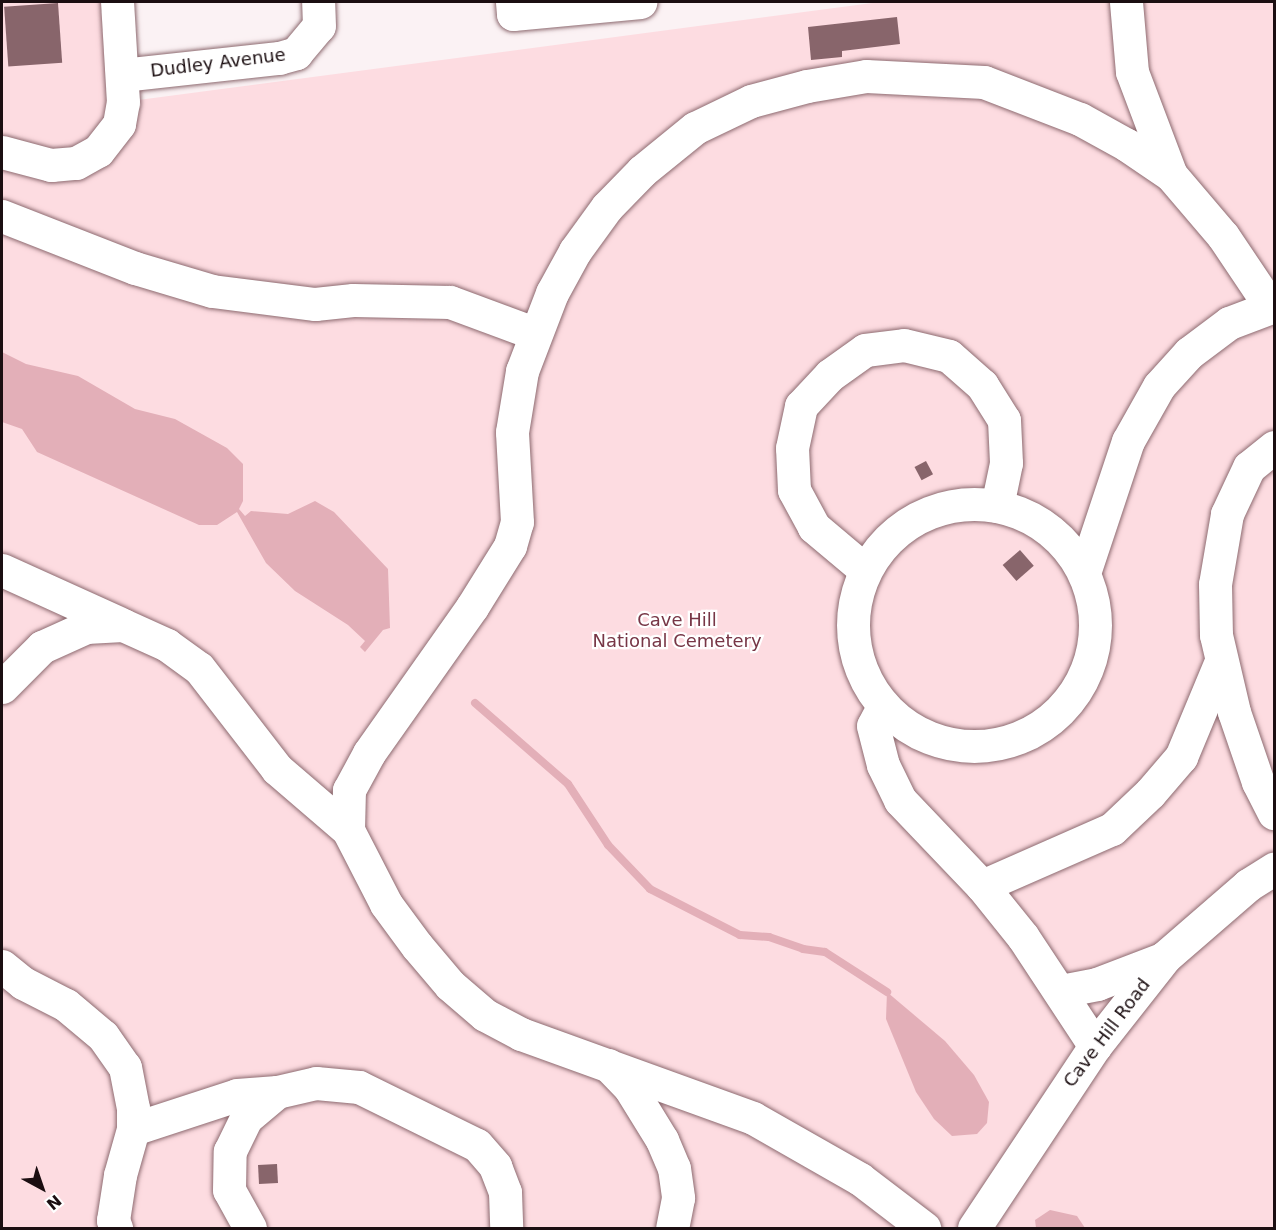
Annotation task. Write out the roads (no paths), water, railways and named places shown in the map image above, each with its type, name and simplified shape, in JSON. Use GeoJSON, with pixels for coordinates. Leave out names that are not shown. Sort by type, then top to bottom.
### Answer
{"type":"FeatureCollection","features":[{"type":"Feature","properties":{"kind":"street"},"geometry":{"type":"LineString","coordinates":[[2,152],[51,165],[76,163],[98,151],[119,124],[123,102],[117,2]]}},
{"type":"Feature","properties":{"kind":"street","name":"Dudley Avenue"},"geometry":{"type":"LineString","coordinates":[[122,75],[279,58],[296,52],[310,41],[319,26],[318,2]]}},
{"type":"Feature","properties":{"kind":"street"},"geometry":{"type":"LineString","coordinates":[[512,2],[513,14],[560,5],[634,2]]}},
{"type":"Feature","properties":{"kind":"street"},"geometry":{"type":"LineString","coordinates":[[1126,2],[1132,72],[1171,176]]}},
{"type":"Feature","properties":{"kind":"street"},"geometry":{"type":"LineString","coordinates":[[348,830],[349,790],[369,753],[478,598],[510,546],[517,522],[512,432],[522,370],[534,333],[575,251],[607,207],[642,171],[695,128],[751,101],[807,86],[866,76],[984,82],[1080,119],[1126,145],[1171,176],[1223,236],[1272,306],[1229,323],[1189,353],[1159,386],[1128,441],[1084,573]]}},
{"type":"Feature","properties":{"kind":"street"},"geometry":{"type":"LineString","coordinates":[[2,216],[135,268],[212,291],[315,304],[353,300],[450,302],[534,333]]}},
{"type":"Feature","properties":{"kind":"street"},"geometry":{"type":"LineString","coordinates":[[865,570],[814,527],[794,490],[792,448],[801,406],[830,375],[865,350],[904,345],[949,356],[981,385],[1004,420],[1006,463],[997,506]]}},
{"type":"Feature","properties":{"kind":"street"},"geometry":{"type":"LineString","coordinates":[[1275,447],[1248,467],[1227,514],[1215,584],[1221,662],[1258,783],[1275,813]]}},
{"type":"Feature","properties":{"kind":"street"},"geometry":{"type":"LineString","coordinates":[[958,504],[997,506],[1033,518],[1063,542],[1084,573],[1095,610],[1094,649],[1074,693],[1056,715],[1024,737],[987,747],[948,745],[912,731],[883,707],[862,677],[852,642],[853,605],[865,570],[888,538],[920,516],[958,504]]}},
{"type":"Feature","properties":{"kind":"street"},"geometry":{"type":"LineString","coordinates":[[2,570],[167,645],[199,668],[277,769],[348,830],[386,904],[450,985],[485,1015],[521,1034],[753,1118],[860,1179],[924,1228]]}},
{"type":"Feature","properties":{"kind":"street"},"geometry":{"type":"LineString","coordinates":[[2,687],[42,647],[86,627],[123,625]]}},
{"type":"Feature","properties":{"kind":"street"},"geometry":{"type":"LineString","coordinates":[[981,886],[1112,829],[1150,793],[1181,757],[1221,662]]}},
{"type":"Feature","properties":{"kind":"street"},"geometry":{"type":"LineString","coordinates":[[883,707],[873,726],[883,765],[900,800],[981,886],[1061,991],[1095,1046]]}},
{"type":"Feature","properties":{"kind":"street","name":"Cave Hill Road"},"geometry":{"type":"LineString","coordinates":[[974,1228],[1095,1046],[1165,957],[1248,885],[1275,869]]}},
{"type":"Feature","properties":{"kind":"street"},"geometry":{"type":"LineString","coordinates":[[1061,991],[1097,984],[1165,957]]}},
{"type":"Feature","properties":{"kind":"street"},"geometry":{"type":"LineString","coordinates":[[8,977],[66,1005],[103,1036],[124,1067],[133,1108],[133,1129],[120,1175],[113,1220],[116,1228]]}},
{"type":"Feature","properties":{"kind":"street"},"geometry":{"type":"LineString","coordinates":[[608,1065],[630,1088],[662,1140],[674,1168],[678,1198],[672,1228]]}},
{"type":"Feature","properties":{"kind":"street"},"geometry":{"type":"LineString","coordinates":[[133,1129],[237,1095],[277,1092],[316,1083],[359,1087],[444,1126],[477,1145],[495,1166],[505,1192],[513,1227]]}},
{"type":"Feature","properties":{"kind":"street"},"geometry":{"type":"LineString","coordinates":[[250,1228],[229,1190],[230,1151],[246,1118],[277,1092]]}},
{"type":"Feature","properties":{"kind":"waterway"},"geometry":{"type":"LineString","coordinates":[[475,703],[568,784],[608,845],[650,889],[740,935],[769,937],[803,949],[825,952],[887,992]]}},
{"type":"Feature","properties":{"kind":"park label","name":"Cave Hill National Cemetery"},"geometry":{"type":"Point","coordinates":[677,631]}}]}
